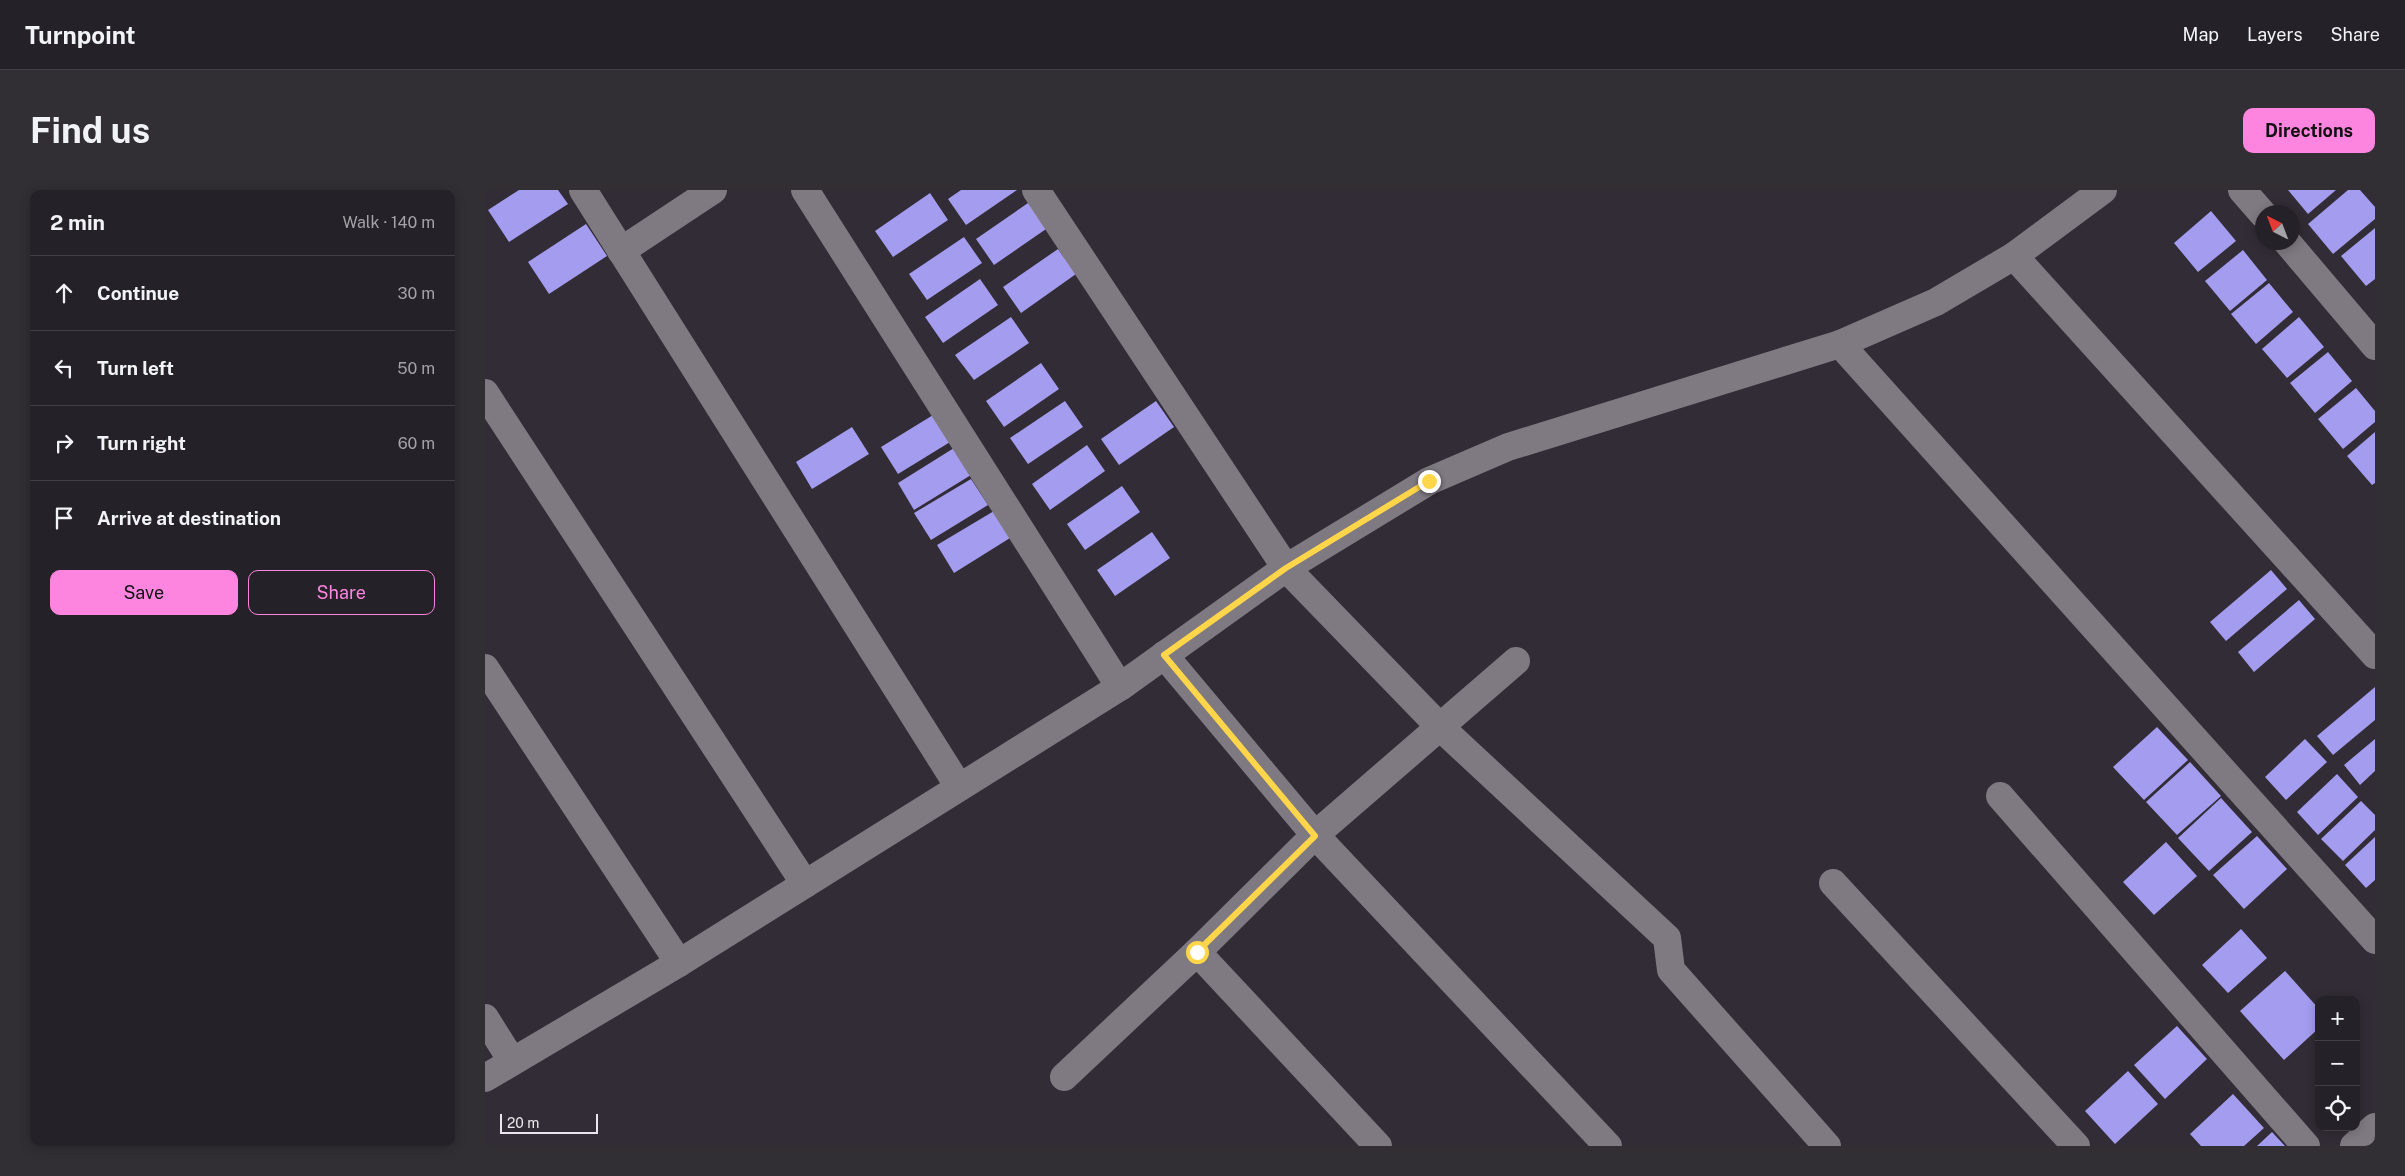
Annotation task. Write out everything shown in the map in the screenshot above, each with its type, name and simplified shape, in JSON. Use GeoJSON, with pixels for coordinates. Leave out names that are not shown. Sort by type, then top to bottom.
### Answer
{"type":"FeatureCollection","features":[{"type":"Feature","properties":{"kind":"street"},"geometry":{"type":"LineString","coordinates":[[583,190],[959,787]]}},
{"type":"Feature","properties":{"kind":"street"},"geometry":{"type":"LineString","coordinates":[[621,251],[713,190]]}},
{"type":"Feature","properties":{"kind":"street"},"geometry":{"type":"LineString","coordinates":[[805,190],[1120,687]]}},
{"type":"Feature","properties":{"kind":"street"},"geometry":{"type":"LineString","coordinates":[[1036,190],[1286,568],[1439,726],[1667,938],[1671,970],[1827,1146]]}},
{"type":"Feature","properties":{"kind":"street"},"geometry":{"type":"LineString","coordinates":[[485,1078],[679,963],[1120,687],[1286,568],[1429,481],[1499,450],[1840,344],[1936,302],[2014,256],[2103,190]]}},
{"type":"Feature","properties":{"kind":"street"},"geometry":{"type":"LineString","coordinates":[[2242,190],[2255,205]]}},
{"type":"Feature","properties":{"kind":"street"},"geometry":{"type":"LineString","coordinates":[[2294,250],[2375,346]]}},
{"type":"Feature","properties":{"kind":"street"},"geometry":{"type":"LineString","coordinates":[[2014,256],[2375,655]]}},
{"type":"Feature","properties":{"kind":"street"},"geometry":{"type":"LineString","coordinates":[[1840,344],[2375,940]]}},
{"type":"Feature","properties":{"kind":"street"},"geometry":{"type":"LineString","coordinates":[[485,393],[805,884]]}},
{"type":"Feature","properties":{"kind":"street"},"geometry":{"type":"LineString","coordinates":[[1164,655],[1315,836],[1608,1146]]}},
{"type":"Feature","properties":{"kind":"street"},"geometry":{"type":"LineString","coordinates":[[1064,1077],[1197,952],[1315,836],[1439,726],[1516,661]]}},
{"type":"Feature","properties":{"kind":"street"},"geometry":{"type":"LineString","coordinates":[[485,668],[679,963]]}},
{"type":"Feature","properties":{"kind":"street"},"geometry":{"type":"LineString","coordinates":[[2000,796],[2306,1146]]}},
{"type":"Feature","properties":{"kind":"street"},"geometry":{"type":"LineString","coordinates":[[1833,883],[2076,1146]]}},
{"type":"Feature","properties":{"kind":"street"},"geometry":{"type":"LineString","coordinates":[[1197,952],[1378,1146]]}},
{"type":"Feature","properties":{"kind":"street"},"geometry":{"type":"LineString","coordinates":[[485,1018],[512,1061]]}},
{"type":"Feature","properties":{"kind":"street"},"geometry":{"type":"LineString","coordinates":[[2355,1146],[2375,1127]]}},
{"type":"Feature","properties":{"kind":"building"},"geometry":{"type":"Polygon","coordinates":[[[519,190],[558,190],[568,204],[509,242],[488,210],[519,190]]]}},
{"type":"Feature","properties":{"kind":"building"},"geometry":{"type":"Polygon","coordinates":[[[961,190],[1017,190],[966,225],[948,199],[961,190]]]}},
{"type":"Feature","properties":{"kind":"building"},"geometry":{"type":"Polygon","coordinates":[[[2288,190],[2336,190],[2308,214],[2288,190]]]}},
{"type":"Feature","properties":{"kind":"building"},"geometry":{"type":"Polygon","coordinates":[[[2348,190],[2360,190],[2375,207],[2375,219],[2333,254],[2308,224],[2348,190]]]}},
{"type":"Feature","properties":{"kind":"building"},"geometry":{"type":"Polygon","coordinates":[[[930,193],[948,220],[893,257],[875,231],[930,193]]]}},
{"type":"Feature","properties":{"kind":"building"},"geometry":{"type":"Polygon","coordinates":[[[1031,201],[1049,227],[994,265],[976,239],[1031,201]]]}},
{"type":"Feature","properties":{"kind":"building"},"geometry":{"type":"Polygon","coordinates":[[[2211,211],[2236,241],[2198,272],[2174,243],[2211,211]]]}},
{"type":"Feature","properties":{"kind":"building"},"geometry":{"type":"Polygon","coordinates":[[[586,224],[607,256],[549,294],[528,262],[586,224]]]}},
{"type":"Feature","properties":{"kind":"building"},"geometry":{"type":"Polygon","coordinates":[[[2375,228],[2375,279],[2366,286],[2341,256],[2375,228]]]}},
{"type":"Feature","properties":{"kind":"building"},"geometry":{"type":"Polygon","coordinates":[[[964,237],[982,263],[927,300],[909,274],[964,237]]]}},
{"type":"Feature","properties":{"kind":"building"},"geometry":{"type":"Polygon","coordinates":[[[1058,249],[1076,274],[1021,313],[1003,287],[1058,249]]]}},
{"type":"Feature","properties":{"kind":"building"},"geometry":{"type":"Polygon","coordinates":[[[2243,250],[2267,280],[2230,311],[2205,281],[2243,250]]]}},
{"type":"Feature","properties":{"kind":"building"},"geometry":{"type":"Polygon","coordinates":[[[980,279],[998,305],[943,343],[925,317],[980,279]]]}},
{"type":"Feature","properties":{"kind":"building"},"geometry":{"type":"Polygon","coordinates":[[[2269,283],[2293,312],[2256,344],[2231,314],[2269,283]]]}},
{"type":"Feature","properties":{"kind":"building"},"geometry":{"type":"Polygon","coordinates":[[[1011,317],[1029,343],[974,380],[955,355],[1011,317]]]}},
{"type":"Feature","properties":{"kind":"building"},"geometry":{"type":"Polygon","coordinates":[[[2299,317],[2324,347],[2287,378],[2262,349],[2299,317]]]}},
{"type":"Feature","properties":{"kind":"building"},"geometry":{"type":"Polygon","coordinates":[[[2328,352],[2352,381],[2315,413],[2290,383],[2328,352]]]}},
{"type":"Feature","properties":{"kind":"building"},"geometry":{"type":"Polygon","coordinates":[[[1041,363],[1059,389],[1004,427],[986,401],[1041,363]]]}},
{"type":"Feature","properties":{"kind":"building"},"geometry":{"type":"Polygon","coordinates":[[[2356,388],[2375,411],[2375,422],[2343,449],[2318,419],[2356,388]]]}},
{"type":"Feature","properties":{"kind":"building"},"geometry":{"type":"Polygon","coordinates":[[[1065,401],[1083,427],[1028,464],[1010,438],[1065,401]]]}},
{"type":"Feature","properties":{"kind":"building"},"geometry":{"type":"Polygon","coordinates":[[[1156,401],[1174,427],[1119,465],[1101,439],[1156,401]]]}},
{"type":"Feature","properties":{"kind":"building"},"geometry":{"type":"Polygon","coordinates":[[[938,412],[955,439],[898,474],[881,447],[938,412]]]}},
{"type":"Feature","properties":{"kind":"building"},"geometry":{"type":"Polygon","coordinates":[[[852,427],[869,454],[812,489],[796,462],[852,427]]]}},
{"type":"Feature","properties":{"kind":"building"},"geometry":{"type":"Polygon","coordinates":[[[2375,432],[2375,483],[2372,485],[2347,456],[2375,432]]]}},
{"type":"Feature","properties":{"kind":"building"},"geometry":{"type":"Polygon","coordinates":[[[1087,445],[1105,471],[1050,510],[1032,484],[1087,445]]]}},
{"type":"Feature","properties":{"kind":"building"},"geometry":{"type":"Polygon","coordinates":[[[954,448],[971,475],[914,510],[898,483],[954,448]]]}},
{"type":"Feature","properties":{"kind":"building"},"geometry":{"type":"Polygon","coordinates":[[[971,479],[988,505],[931,540],[914,513],[971,479]]]}},
{"type":"Feature","properties":{"kind":"building"},"geometry":{"type":"Polygon","coordinates":[[[1122,486],[1140,512],[1085,550],[1067,524],[1122,486]]]}},
{"type":"Feature","properties":{"kind":"building"},"geometry":{"type":"Polygon","coordinates":[[[994,511],[1010,538],[954,573],[937,545],[994,511]]]}},
{"type":"Feature","properties":{"kind":"building"},"geometry":{"type":"Polygon","coordinates":[[[1152,532],[1170,558],[1115,596],[1097,570],[1152,532]]]}},
{"type":"Feature","properties":{"kind":"building"},"geometry":{"type":"Polygon","coordinates":[[[2271,570],[2287,589],[2226,641],[2210,622],[2271,570]]]}},
{"type":"Feature","properties":{"kind":"building"},"geometry":{"type":"Polygon","coordinates":[[[2299,600],[2315,619],[2254,672],[2238,652],[2299,600]]]}},
{"type":"Feature","properties":{"kind":"building"},"geometry":{"type":"Polygon","coordinates":[[[2375,687],[2375,720],[2333,755],[2317,736],[2375,687]]]}},
{"type":"Feature","properties":{"kind":"building"},"geometry":{"type":"Polygon","coordinates":[[[2157,727],[2188,760],[2144,800],[2113,767],[2157,727]]]}},
{"type":"Feature","properties":{"kind":"building"},"geometry":{"type":"Polygon","coordinates":[[[2305,739],[2327,762],[2286,800],[2265,777],[2305,739]]]}},
{"type":"Feature","properties":{"kind":"building"},"geometry":{"type":"Polygon","coordinates":[[[2375,739],[2375,771],[2360,785],[2344,765],[2375,739]]]}},
{"type":"Feature","properties":{"kind":"building"},"geometry":{"type":"Polygon","coordinates":[[[2190,762],[2221,796],[2177,835],[2146,802],[2190,762]]]}},
{"type":"Feature","properties":{"kind":"building"},"geometry":{"type":"Polygon","coordinates":[[[2337,774],[2358,797],[2318,835],[2297,812],[2337,774]]]}},
{"type":"Feature","properties":{"kind":"building"},"geometry":{"type":"Polygon","coordinates":[[[2221,798],[2252,832],[2209,871],[2178,838],[2221,798]]]}},
{"type":"Feature","properties":{"kind":"building"},"geometry":{"type":"Polygon","coordinates":[[[2361,801],[2375,815],[2375,830],[2343,861],[2321,839],[2361,801]]]}},
{"type":"Feature","properties":{"kind":"building"},"geometry":{"type":"Polygon","coordinates":[[[2257,836],[2287,869],[2244,909],[2213,875],[2257,836]]]}},
{"type":"Feature","properties":{"kind":"building"},"geometry":{"type":"Polygon","coordinates":[[[2375,837],[2375,880],[2366,888],[2345,865],[2375,837]]]}},
{"type":"Feature","properties":{"kind":"building"},"geometry":{"type":"Polygon","coordinates":[[[2166,842],[2197,876],[2154,915],[2123,882],[2166,842]]]}},
{"type":"Feature","properties":{"kind":"building"},"geometry":{"type":"Polygon","coordinates":[[[2241,929],[2267,958],[2228,993],[2202,965],[2241,929]]]}},
{"type":"Feature","properties":{"kind":"building"},"geometry":{"type":"Polygon","coordinates":[[[2285,971],[2315,1005],[2315,1032],[2284,1060],[2240,1011],[2285,971]]]}},
{"type":"Feature","properties":{"kind":"building"},"geometry":{"type":"Polygon","coordinates":[[[2177,1026],[2207,1059],[2165,1099],[2134,1065],[2177,1026]]]}},
{"type":"Feature","properties":{"kind":"building"},"geometry":{"type":"Polygon","coordinates":[[[2128,1071],[2158,1104],[2115,1144],[2085,1111],[2128,1071]]]}},
{"type":"Feature","properties":{"kind":"building"},"geometry":{"type":"Polygon","coordinates":[[[2233,1094],[2264,1128],[2244,1146],[2201,1146],[2190,1134],[2233,1094]]]}},
{"type":"Feature","properties":{"kind":"building"},"geometry":{"type":"Polygon","coordinates":[[[2272,1132],[2285,1146],[2257,1146],[2272,1132]]]}},
{"type":"Feature","properties":{"kind":"route"},"geometry":{"type":"LineString","coordinates":[[1197,952],[1315,836],[1164,655],[1286,568],[1429,481]]}}]}
